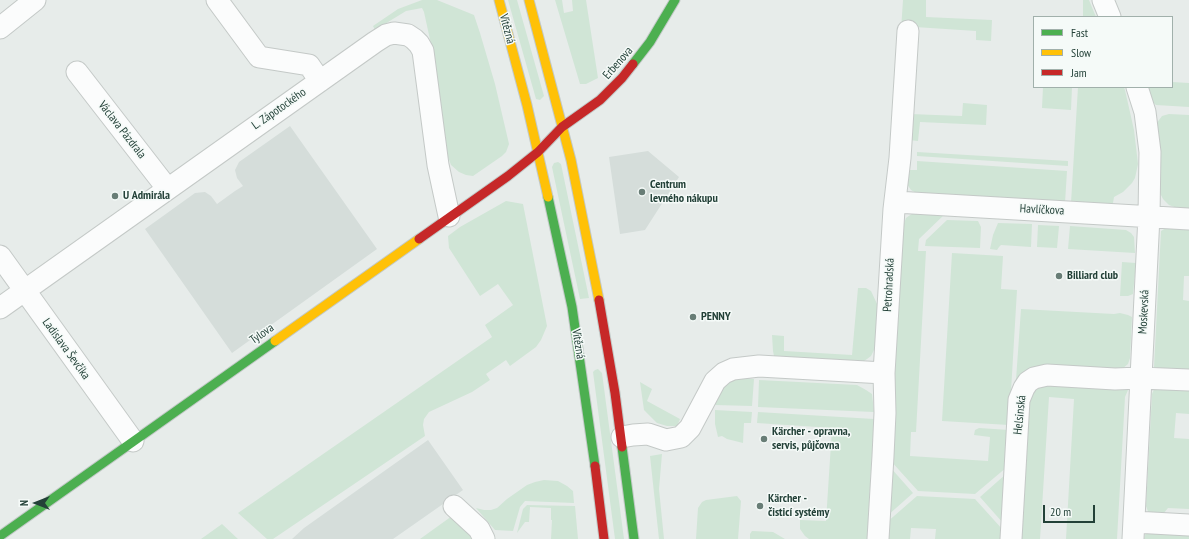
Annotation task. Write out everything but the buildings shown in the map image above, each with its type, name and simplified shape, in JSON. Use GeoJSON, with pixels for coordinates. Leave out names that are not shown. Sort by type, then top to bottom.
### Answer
{"type":"FeatureCollection","features":[{"type":"Feature","properties":{"kind":"main road","name":"Vítězná"},"geometry":{"type":"LineString","coordinates":[[499,0],[538,152],[572,307],[592,436],[604,539]]}},
{"type":"Feature","properties":{"kind":"main road"},"geometry":{"type":"LineString","coordinates":[[529,0],[571,160],[600,304],[616,392],[634,539]]}},
{"type":"Feature","properties":{"kind":"main road","name":"Erbenova"},"geometry":{"type":"LineString","coordinates":[[562,127],[600,100],[632,66],[650,42],[675,0]]}},
{"type":"Feature","properties":{"kind":"main road"},"geometry":{"type":"LineString","coordinates":[[538,152],[562,127]]}},
{"type":"Feature","properties":{"kind":"main road","name":"Tylova"},"geometry":{"type":"LineString","coordinates":[[0,536],[449,216],[508,176],[538,152]]}},
{"type":"Feature","properties":{"kind":"street"},"geometry":{"type":"LineString","coordinates":[[0,28],[35,0]]}},
{"type":"Feature","properties":{"kind":"street"},"geometry":{"type":"LineString","coordinates":[[217,0],[259,57],[309,65],[320,81]]}},
{"type":"Feature","properties":{"kind":"street"},"geometry":{"type":"LineString","coordinates":[[1103,0],[1110,16]]}},
{"type":"Feature","properties":{"kind":"street","name":"Petrohradská"},"geometry":{"type":"LineString","coordinates":[[878,539],[884,456],[884,373],[908,31]]}},
{"type":"Feature","properties":{"kind":"street","name":"L. Zápotockého"},"geometry":{"type":"LineString","coordinates":[[0,308],[167,188],[386,35],[394,32],[408,35],[419,44],[423,51],[438,165],[449,216]]}},
{"type":"Feature","properties":{"kind":"street","name":"Václava Pázdrala"},"geometry":{"type":"LineString","coordinates":[[77,72],[167,188]]}},
{"type":"Feature","properties":{"kind":"street","name":"Moskevská"},"geometry":{"type":"LineString","coordinates":[[1133,531],[1149,216],[1150,152],[1145,112],[1137,88]]}},
{"type":"Feature","properties":{"kind":"street","name":"Havlíčkova"},"geometry":{"type":"LineString","coordinates":[[895,202],[1189,219]]}},
{"type":"Feature","properties":{"kind":"street","name":"Ladislava Ševčíka"},"geometry":{"type":"LineString","coordinates":[[0,256],[133,441]]}},
{"type":"Feature","properties":{"kind":"street"},"geometry":{"type":"LineString","coordinates":[[622,437],[648,434],[654,438],[672,440],[681,437],[690,428],[715,381],[724,373],[733,369],[759,366],[884,373]]}},
{"type":"Feature","properties":{"kind":"street","name":"Helsinská"},"geometry":{"type":"LineString","coordinates":[[1011,539],[1019,400],[1024,388],[1034,378],[1047,375],[1115,379],[1140,378],[1189,380]]}},
{"type":"Feature","properties":{"kind":"street"},"geometry":{"type":"LineString","coordinates":[[454,506],[479,529],[484,539]]}},
{"type":"Feature","properties":{"kind":"street"},"geometry":{"type":"LineString","coordinates":[[1133,531],[1189,525]]}},
{"type":"Feature","properties":{"kind":"shaded area"},"geometry":{"type":"Polygon","coordinates":[[[290,126],[377,249],[232,353],[145,229],[195,193],[205,192],[211,196],[217,204],[243,186],[237,178],[235,170],[239,162],[290,126]]]}},
{"type":"Feature","properties":{"kind":"shaded area","name":"Centrum levného nákupu"},"geometry":{"type":"Polygon","coordinates":[[[648,151],[679,177],[645,230],[620,234],[609,157],[648,151]]]}},
{"type":"Feature","properties":{"kind":"shaded area"},"geometry":{"type":"Polygon","coordinates":[[[428,440],[463,490],[393,539],[292,539],[304,528],[428,440]]]}},
{"type":"Feature","properties":{"kind":"green space"},"geometry":{"type":"Polygon","coordinates":[[[422,0],[437,0],[474,15],[495,84],[509,144],[506,152],[502,156],[473,176],[459,172],[451,165],[448,157],[434,58],[422,8],[406,11],[375,30],[373,26],[398,9],[422,0]]]}},
{"type":"Feature","properties":{"kind":"green space"},"geometry":{"type":"Polygon","coordinates":[[[508,0],[517,0],[544,96],[540,100],[536,99],[508,0]]]}},
{"type":"Feature","properties":{"kind":"green space"},"geometry":{"type":"Polygon","coordinates":[[[555,0],[562,0],[564,13],[573,11],[572,0],[586,0],[598,78],[586,84],[580,84],[555,0]]]}},
{"type":"Feature","properties":{"kind":"green space"},"geometry":{"type":"Polygon","coordinates":[[[903,0],[926,0],[926,17],[992,20],[991,41],[976,40],[976,31],[915,27],[901,30],[903,0]]]}},
{"type":"Feature","properties":{"kind":"green space"},"geometry":{"type":"Polygon","coordinates":[[[1083,0],[1089,0],[1096,16],[1083,16],[1083,0]]]}},
{"type":"Feature","properties":{"kind":"green space"},"geometry":{"type":"Polygon","coordinates":[[[1173,82],[1189,83],[1189,107],[1156,105],[1148,98],[1146,88],[1173,88],[1173,82]]]}},
{"type":"Feature","properties":{"kind":"green space"},"geometry":{"type":"Polygon","coordinates":[[[1043,88],[1072,88],[1071,110],[1042,108],[1043,88]]]}},
{"type":"Feature","properties":{"kind":"green space"},"geometry":{"type":"Polygon","coordinates":[[[1078,88],[1124,88],[1134,130],[1138,164],[1135,178],[1123,192],[1114,197],[1113,203],[1108,205],[1071,203],[1078,88]]]}},
{"type":"Feature","properties":{"kind":"green space"},"geometry":{"type":"Polygon","coordinates":[[[963,103],[987,105],[986,125],[920,122],[918,141],[909,140],[910,114],[962,116],[963,103]]]}},
{"type":"Feature","properties":{"kind":"green space"},"geometry":{"type":"Polygon","coordinates":[[[1169,114],[1189,115],[1189,209],[1177,208],[1169,205],[1163,199],[1158,189],[1156,124],[1162,116],[1169,114]]]}},
{"type":"Feature","properties":{"kind":"green space"},"geometry":{"type":"Polygon","coordinates":[[[917,152],[1068,161],[1068,166],[917,156],[917,152]]]}},
{"type":"Feature","properties":{"kind":"green space"},"geometry":{"type":"Polygon","coordinates":[[[917,161],[1067,171],[1065,203],[918,194],[911,190],[907,184],[908,170],[917,170],[917,161]]]}},
{"type":"Feature","properties":{"kind":"green space"},"geometry":{"type":"Polygon","coordinates":[[[558,162],[561,164],[589,298],[580,299],[552,167],[554,163],[558,162]]]}},
{"type":"Feature","properties":{"kind":"green space"},"geometry":{"type":"Polygon","coordinates":[[[506,201],[523,204],[547,326],[541,340],[536,347],[510,366],[506,360],[486,374],[490,380],[472,392],[429,412],[424,419],[423,425],[425,436],[273,539],[267,539],[238,513],[492,337],[485,325],[513,305],[498,284],[480,296],[449,248],[448,236],[460,227],[506,201]]]}},
{"type":"Feature","properties":{"kind":"green space"},"geometry":{"type":"Polygon","coordinates":[[[913,213],[945,214],[919,239],[918,251],[926,251],[916,432],[911,432],[910,456],[988,461],[990,437],[974,435],[975,430],[979,428],[1009,430],[1007,467],[975,494],[918,491],[890,460],[903,226],[906,218],[913,213]]]}},
{"type":"Feature","properties":{"kind":"green space"},"geometry":{"type":"Polygon","coordinates":[[[947,220],[978,221],[981,227],[980,248],[925,246],[926,240],[947,220]]]}},
{"type":"Feature","properties":{"kind":"green space"},"geometry":{"type":"Polygon","coordinates":[[[998,223],[1032,224],[1031,247],[1001,245],[997,250],[990,249],[993,235],[998,223]]]}},
{"type":"Feature","properties":{"kind":"green space"},"geometry":{"type":"Polygon","coordinates":[[[1038,225],[1059,226],[1057,248],[1037,247],[1038,225]]]}},
{"type":"Feature","properties":{"kind":"green space"},"geometry":{"type":"Polygon","coordinates":[[[1070,226],[1126,230],[1134,237],[1135,253],[1068,249],[1070,226]]]}},
{"type":"Feature","properties":{"kind":"green space"},"geometry":{"type":"Polygon","coordinates":[[[1166,228],[1189,229],[1189,276],[1184,276],[1183,300],[1189,301],[1189,376],[1155,370],[1154,367],[1161,231],[1166,228]]]}},
{"type":"Feature","properties":{"kind":"green space"},"geometry":{"type":"Polygon","coordinates":[[[952,253],[1003,256],[1001,289],[1017,290],[1009,425],[942,421],[952,253]]]}},
{"type":"Feature","properties":{"kind":"green space"},"geometry":{"type":"Polygon","coordinates":[[[1122,262],[1136,263],[1133,294],[1128,296],[1120,296],[1122,262]]]}},
{"type":"Feature","properties":{"kind":"green space"},"geometry":{"type":"Polygon","coordinates":[[[858,288],[866,288],[871,291],[878,306],[875,348],[871,356],[864,361],[776,358],[774,356],[772,335],[784,336],[784,351],[852,355],[858,288]]]}},
{"type":"Feature","properties":{"kind":"green space"},"geometry":{"type":"Polygon","coordinates":[[[1021,309],[1114,314],[1120,313],[1132,317],[1130,358],[1128,364],[1122,369],[1020,375],[1016,380],[1021,309]]]}},
{"type":"Feature","properties":{"kind":"green space"},"geometry":{"type":"Polygon","coordinates":[[[598,369],[602,373],[624,539],[615,539],[593,372],[598,369]]]}},
{"type":"Feature","properties":{"kind":"green space"},"geometry":{"type":"Polygon","coordinates":[[[738,378],[754,379],[752,406],[715,405],[718,391],[738,378]]]}},
{"type":"Feature","properties":{"kind":"green space"},"geometry":{"type":"Polygon","coordinates":[[[759,380],[857,385],[872,394],[874,412],[758,407],[759,380]]]}},
{"type":"Feature","properties":{"kind":"green space"},"geometry":{"type":"Polygon","coordinates":[[[640,382],[652,389],[647,401],[680,419],[677,426],[667,426],[657,423],[644,410],[640,382]]]}},
{"type":"Feature","properties":{"kind":"green space"},"geometry":{"type":"Polygon","coordinates":[[[1189,384],[1189,414],[1176,413],[1174,438],[1189,439],[1189,509],[1168,508],[1158,520],[1149,514],[1146,506],[1152,394],[1155,387],[1189,384]]]}},
{"type":"Feature","properties":{"kind":"green space"},"geometry":{"type":"Polygon","coordinates":[[[1033,385],[1126,388],[1128,390],[1125,397],[1117,539],[1066,539],[1074,399],[1049,397],[1040,539],[1015,539],[1023,402],[1033,385]]]}},
{"type":"Feature","properties":{"kind":"green space"},"geometry":{"type":"Polygon","coordinates":[[[715,410],[752,412],[751,423],[744,423],[743,443],[727,439],[722,436],[718,437],[715,424],[715,410]]]}},
{"type":"Feature","properties":{"kind":"green space"},"geometry":{"type":"Polygon","coordinates":[[[758,412],[874,419],[867,539],[809,539],[800,529],[800,520],[826,521],[832,428],[757,423],[758,412]]]}},
{"type":"Feature","properties":{"kind":"green space"},"geometry":{"type":"Polygon","coordinates":[[[662,454],[659,489],[664,539],[659,539],[650,456],[662,454]]]}},
{"type":"Feature","properties":{"kind":"green space"},"geometry":{"type":"Polygon","coordinates":[[[890,467],[913,493],[887,516],[890,467]]]}},
{"type":"Feature","properties":{"kind":"green space"},"geometry":{"type":"Polygon","coordinates":[[[1006,474],[1003,523],[980,497],[1006,474]]]}},
{"type":"Feature","properties":{"kind":"green space"},"geometry":{"type":"Polygon","coordinates":[[[544,480],[558,481],[567,486],[573,491],[574,503],[525,501],[520,507],[513,531],[495,530],[476,508],[491,510],[497,508],[527,485],[544,480]]]}},
{"type":"Feature","properties":{"kind":"green space"},"geometry":{"type":"Polygon","coordinates":[[[737,496],[741,501],[738,539],[696,539],[698,508],[702,502],[706,500],[737,496]]]}},
{"type":"Feature","properties":{"kind":"green space"},"geometry":{"type":"Polygon","coordinates":[[[917,496],[975,499],[1003,530],[1002,539],[935,539],[936,529],[911,528],[910,539],[885,539],[886,523],[917,496]]]}},
{"type":"Feature","properties":{"kind":"green space"},"geometry":{"type":"Polygon","coordinates":[[[527,505],[575,506],[578,539],[551,539],[551,508],[530,507],[529,522],[525,522],[517,533],[523,509],[527,505]]]}},
{"type":"Feature","properties":{"kind":"green space"},"geometry":{"type":"Polygon","coordinates":[[[452,516],[469,531],[471,539],[420,539],[452,516]]]}},
{"type":"Feature","properties":{"kind":"green space"},"geometry":{"type":"Polygon","coordinates":[[[222,524],[238,539],[201,539],[222,524]]]}},
{"type":"Feature","properties":{"kind":"green space"},"geometry":{"type":"Polygon","coordinates":[[[1189,529],[1189,539],[1144,539],[1146,532],[1189,529]]]}},
{"type":"Feature","properties":{"kind":"green space"},"geometry":{"type":"Polygon","coordinates":[[[752,531],[773,532],[785,539],[750,539],[750,534],[752,531]]]}},
{"type":"Feature","properties":{"kind":"traffic: fast"},"geometry":{"type":"LineString","coordinates":[[633,64],[650,42],[675,0]]}},
{"type":"Feature","properties":{"kind":"traffic: fast"},"geometry":{"type":"LineString","coordinates":[[548,197],[572,307],[595,466]]}},
{"type":"Feature","properties":{"kind":"traffic: fast"},"geometry":{"type":"LineString","coordinates":[[0,536],[275,341]]}},
{"type":"Feature","properties":{"kind":"traffic: fast"},"geometry":{"type":"LineString","coordinates":[[622,447],[634,539]]}},
{"type":"Feature","properties":{"kind":"traffic: slow"},"geometry":{"type":"LineString","coordinates":[[499,0],[527,105],[548,197]]}},
{"type":"Feature","properties":{"kind":"traffic: slow"},"geometry":{"type":"LineString","coordinates":[[529,0],[571,160],[599,300]]}},
{"type":"Feature","properties":{"kind":"traffic: slow"},"geometry":{"type":"LineString","coordinates":[[275,341],[419,239]]}},
{"type":"Feature","properties":{"kind":"traffic: jam"},"geometry":{"type":"LineString","coordinates":[[419,239],[508,176],[538,152],[562,127],[600,100],[622,78],[633,64]]}},
{"type":"Feature","properties":{"kind":"traffic: jam"},"geometry":{"type":"LineString","coordinates":[[599,300],[615,393],[622,447]]}},
{"type":"Feature","properties":{"kind":"traffic: jam"},"geometry":{"type":"LineString","coordinates":[[595,466],[604,539]]}},
{"type":"Feature","properties":{"kind":"place","name":"Centrum levného nákupu"},"geometry":{"type":"Point","coordinates":[642,192]}},
{"type":"Feature","properties":{"kind":"place","name":"U Admirála"},"geometry":{"type":"Point","coordinates":[115,196]}},
{"type":"Feature","properties":{"kind":"place","name":"Billiard club"},"geometry":{"type":"Point","coordinates":[1059,276]}},
{"type":"Feature","properties":{"kind":"place","name":"PENNY"},"geometry":{"type":"Point","coordinates":[693,317]}},
{"type":"Feature","properties":{"kind":"place","name":"Kärcher - opravna, servis, půjčovna"},"geometry":{"type":"Point","coordinates":[764,439]}},
{"type":"Feature","properties":{"kind":"place","name":"Kärcher - čisticí systémy"},"geometry":{"type":"Point","coordinates":[760,506]}}]}
